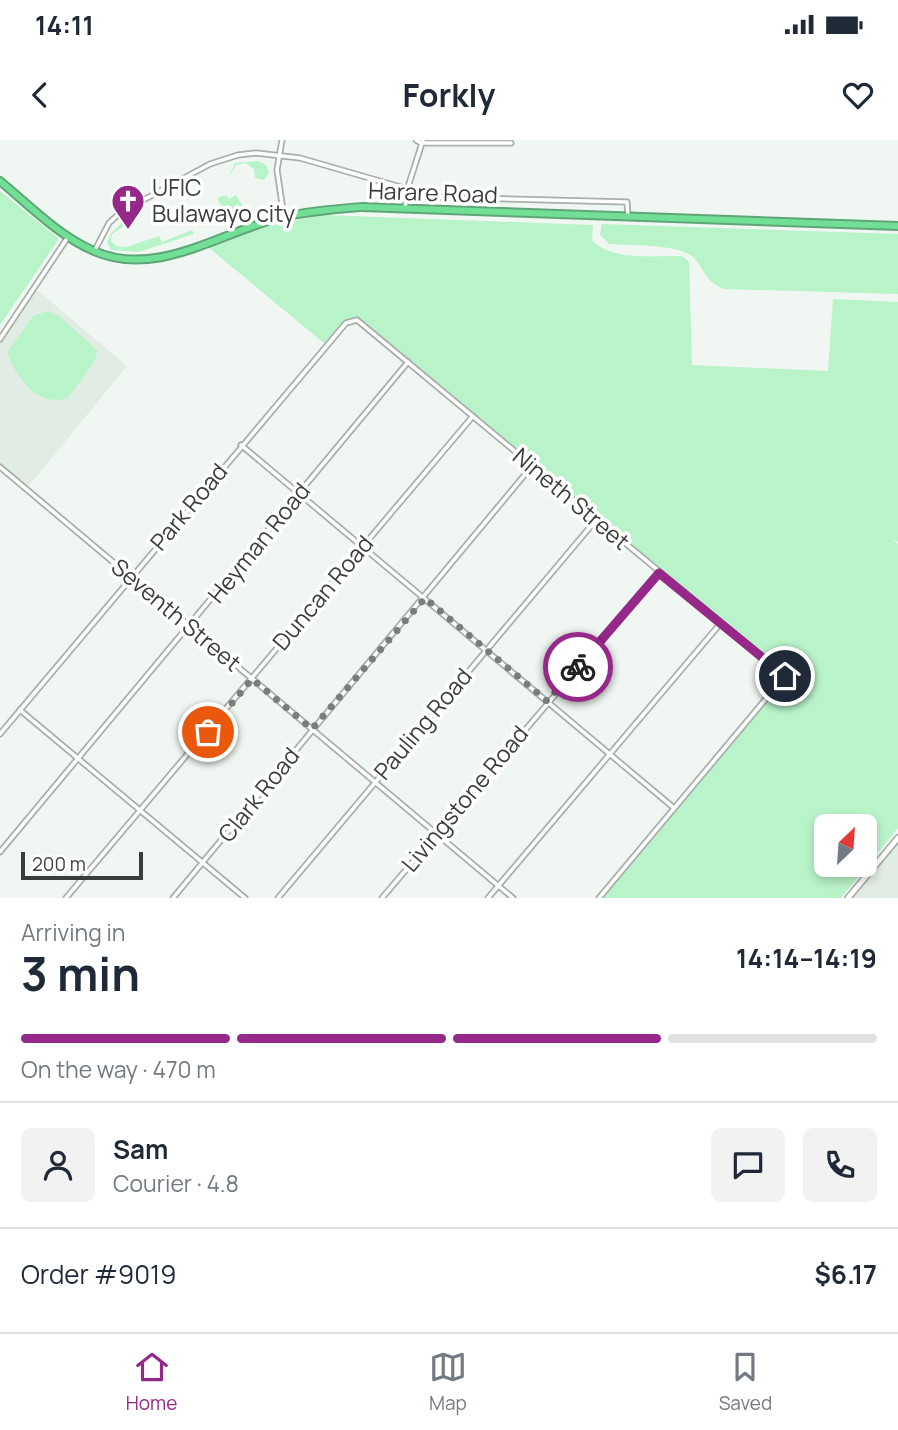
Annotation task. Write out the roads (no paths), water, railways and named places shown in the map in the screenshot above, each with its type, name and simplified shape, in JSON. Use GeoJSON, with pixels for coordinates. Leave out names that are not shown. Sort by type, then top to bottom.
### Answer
{"type":"FeatureCollection","features":[{"type":"Feature","properties":{"kind":"highway","name":"Harare Road"},"geometry":{"type":"LineString","coordinates":[[0,181],[68,237],[94,252],[135,261],[159,258],[284,216],[332,209],[405,209],[898,226]]}},
{"type":"Feature","properties":{"kind":"main road"},"geometry":{"type":"LineString","coordinates":[[848,898],[898,838]]}},
{"type":"Feature","properties":{"kind":"street"},"geometry":{"type":"LineString","coordinates":[[282,140],[277,177],[284,216]]}},
{"type":"Feature","properties":{"kind":"street"},"geometry":{"type":"LineString","coordinates":[[405,209],[407,190],[420,141],[511,144]]}},
{"type":"Feature","properties":{"kind":"street"},"geometry":{"type":"LineString","coordinates":[[94,252],[114,217],[182,177],[238,155],[300,158],[435,197],[627,202],[628,217]]}},
{"type":"Feature","properties":{"kind":"street"},"geometry":{"type":"LineString","coordinates":[[525,213],[526,200]]}},
{"type":"Feature","properties":{"kind":"street"},"geometry":{"type":"LineString","coordinates":[[0,339],[68,237]]}},
{"type":"Feature","properties":{"kind":"street","name":"Nineth Street"},"geometry":{"type":"LineString","coordinates":[[357,320],[720,624],[784,674],[784,678],[674,808]]}},
{"type":"Feature","properties":{"kind":"street","name":"Park Road"},"geometry":{"type":"LineString","coordinates":[[0,734],[346,323],[357,320]]}},
{"type":"Feature","properties":{"kind":"street","name":"Heyman Road"},"geometry":{"type":"LineString","coordinates":[[0,852],[408,362]]}},
{"type":"Feature","properties":{"kind":"street","name":"Duncan Road"},"geometry":{"type":"LineString","coordinates":[[66,898],[472,416]]}},
{"type":"Feature","properties":{"kind":"street"},"geometry":{"type":"LineString","coordinates":[[241,445],[674,808],[599,898]]}},
{"type":"Feature","properties":{"kind":"street","name":"Clark Road"},"geometry":{"type":"LineString","coordinates":[[173,898],[532,466]]}},
{"type":"Feature","properties":{"kind":"street","name":"Seventh Street"},"geometry":{"type":"LineString","coordinates":[[0,467],[513,898]]}},
{"type":"Feature","properties":{"kind":"street","name":"Pauling Road"},"geometry":{"type":"LineString","coordinates":[[278,898],[596,520]]}},
{"type":"Feature","properties":{"kind":"street","name":"Livingstone Road"},"geometry":{"type":"LineString","coordinates":[[382,898],[547,701],[659,573]]}},
{"type":"Feature","properties":{"kind":"street"},"geometry":{"type":"LineString","coordinates":[[488,898],[720,624]]}},
{"type":"Feature","properties":{"kind":"street"},"geometry":{"type":"LineString","coordinates":[[20,710],[245,898]]}},
{"type":"Feature","properties":{"kind":"place","name":"UFIC Bulawayo city"},"geometry":{"type":"Point","coordinates":[128,231]}}]}
